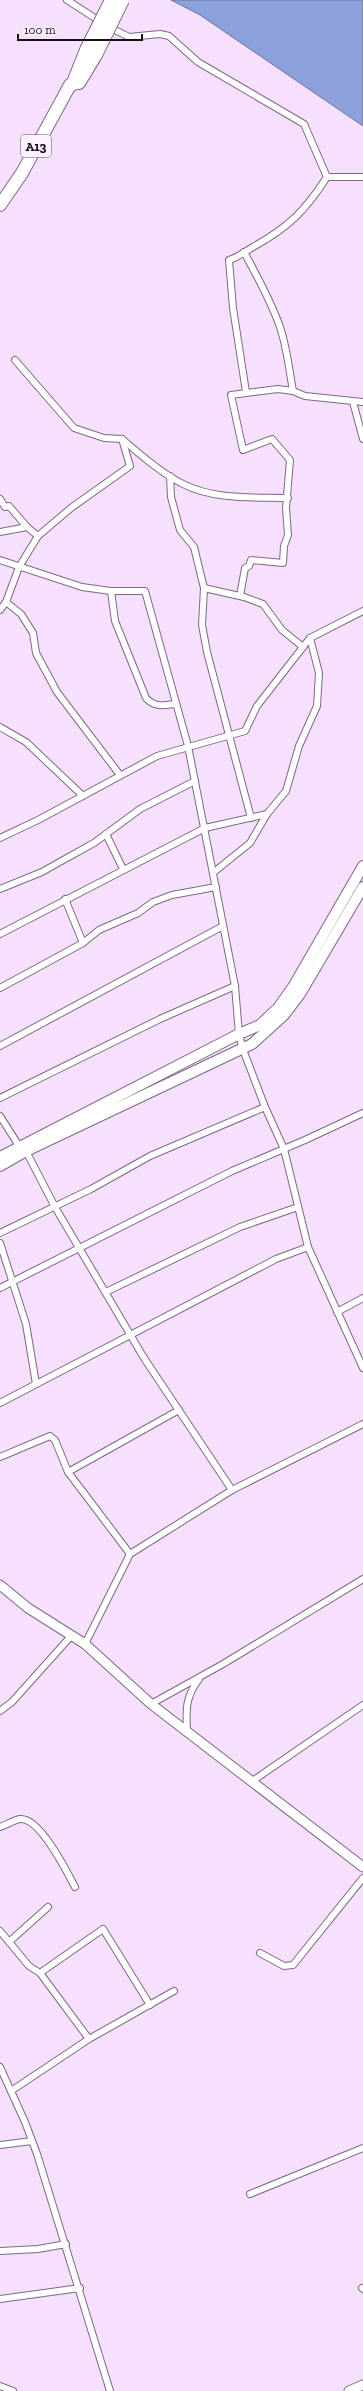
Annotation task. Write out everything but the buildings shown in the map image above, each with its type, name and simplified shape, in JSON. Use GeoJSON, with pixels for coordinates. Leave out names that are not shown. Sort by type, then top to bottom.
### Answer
{"type":"FeatureCollection","features":[{"type":"Feature","properties":{"kind":"highway","name":"A13"},"geometry":{"type":"LineString","coordinates":[[0,205],[22,173],[70,84],[77,87],[111,0]]}},
{"type":"Feature","properties":{"kind":"highway","name":"A13"},"geometry":{"type":"LineString","coordinates":[[91,52],[123,0]]}},
{"type":"Feature","properties":{"kind":"main road"},"geometry":{"type":"LineString","coordinates":[[0,1166],[23,1149],[239,1034],[260,1025],[289,992],[363,866]]}},
{"type":"Feature","properties":{"kind":"main road"},"geometry":{"type":"LineString","coordinates":[[0,1157],[23,1149],[242,1047],[252,1044],[266,1032],[300,994],[363,887]]}},
{"type":"Feature","properties":{"kind":"main road"},"geometry":{"type":"LineString","coordinates":[[0,1585],[28,1608],[85,1644],[151,1704],[363,1867]]}},
{"type":"Feature","properties":{"kind":"main road"},"geometry":{"type":"LineString","coordinates":[[349,2391],[363,2385]]}},
{"type":"Feature","properties":{"kind":"street"},"geometry":{"type":"LineString","coordinates":[[67,0],[120,34],[129,36],[160,34],[169,36],[198,62],[304,124],[327,177]]}},
{"type":"Feature","properties":{"kind":"street"},"geometry":{"type":"LineString","coordinates":[[327,177],[363,177]]}},
{"type":"Feature","properties":{"kind":"street"},"geometry":{"type":"LineString","coordinates":[[246,392],[233,308],[229,260],[290,224],[310,204],[327,177]]}},
{"type":"Feature","properties":{"kind":"street"},"geometry":{"type":"LineString","coordinates":[[244,252],[257,276],[280,327],[287,354],[292,391]]}},
{"type":"Feature","properties":{"kind":"street"},"geometry":{"type":"LineString","coordinates":[[15,360],[74,428],[104,438],[122,439],[170,476],[183,484],[208,493],[288,498]]}},
{"type":"Feature","properties":{"kind":"street"},"geometry":{"type":"LineString","coordinates":[[240,596],[245,568],[249,566],[251,560],[282,563],[284,546],[288,535],[286,508],[290,460],[272,439],[243,450],[231,395],[278,389],[292,391],[305,396],[363,402]]}},
{"type":"Feature","properties":{"kind":"street"},"geometry":{"type":"LineString","coordinates":[[353,402],[363,439]]}},
{"type":"Feature","properties":{"kind":"street"},"geometry":{"type":"LineString","coordinates":[[0,610],[6,602],[18,567],[38,536],[71,508],[130,466],[122,439]]}},
{"type":"Feature","properties":{"kind":"street"},"geometry":{"type":"LineString","coordinates":[[170,476],[171,497],[180,530],[194,548],[204,588],[202,625],[206,652],[230,735],[251,818]]}},
{"type":"Feature","properties":{"kind":"street"},"geometry":{"type":"LineString","coordinates":[[0,499],[5,506],[9,506],[27,527],[38,536]]}},
{"type":"Feature","properties":{"kind":"street"},"geometry":{"type":"LineString","coordinates":[[0,532],[27,527]]}},
{"type":"Feature","properties":{"kind":"street"},"geometry":{"type":"LineString","coordinates":[[0,560],[82,587],[111,591],[145,591],[188,746],[214,872],[235,986],[239,1034],[242,1047],[265,1107],[284,1149],[308,1247],[363,1368]]}},
{"type":"Feature","properties":{"kind":"street"},"geometry":{"type":"LineString","coordinates":[[204,588],[240,596],[263,604],[282,630],[303,647]]}},
{"type":"Feature","properties":{"kind":"street"},"geometry":{"type":"LineString","coordinates":[[111,591],[115,621],[146,698],[151,704],[157,706],[176,704]]}},
{"type":"Feature","properties":{"kind":"street"},"geometry":{"type":"LineString","coordinates":[[6,602],[21,614],[33,633],[36,653],[57,692],[120,775]]}},
{"type":"Feature","properties":{"kind":"street"},"geometry":{"type":"LineString","coordinates":[[0,838],[157,756],[247,729],[249,718],[257,706],[270,692],[310,638],[363,611]]}},
{"type":"Feature","properties":{"kind":"street"},"geometry":{"type":"LineString","coordinates":[[214,872],[250,843],[267,814],[286,791],[299,746],[317,706],[320,684],[319,673],[310,638]]}},
{"type":"Feature","properties":{"kind":"street"},"geometry":{"type":"LineString","coordinates":[[0,727],[26,742],[83,796]]}},
{"type":"Feature","properties":{"kind":"street"},"geometry":{"type":"LineString","coordinates":[[0,889],[42,872],[106,834],[156,800],[195,781]]}},
{"type":"Feature","properties":{"kind":"street"},"geometry":{"type":"LineString","coordinates":[[0,934],[123,869],[205,828],[267,814]]}},
{"type":"Feature","properties":{"kind":"street"},"geometry":{"type":"LineString","coordinates":[[106,834],[123,869]]}},
{"type":"Feature","properties":{"kind":"street"},"geometry":{"type":"LineString","coordinates":[[0,988],[83,943],[99,930],[138,913],[165,897],[216,887]]}},
{"type":"Feature","properties":{"kind":"street"},"geometry":{"type":"LineString","coordinates":[[65,899],[83,943]]}},
{"type":"Feature","properties":{"kind":"street"},"geometry":{"type":"LineString","coordinates":[[0,1046],[223,926]]}},
{"type":"Feature","properties":{"kind":"street"},"geometry":{"type":"LineString","coordinates":[[0,1098],[160,1019],[235,986]]}},
{"type":"Feature","properties":{"kind":"street"},"geometry":{"type":"LineString","coordinates":[[0,1233],[91,1189],[150,1156],[265,1107]]}},
{"type":"Feature","properties":{"kind":"street"},"geometry":{"type":"LineString","coordinates":[[0,1288],[80,1249],[232,1171],[363,1113]]}},
{"type":"Feature","properties":{"kind":"street"},"geometry":{"type":"LineString","coordinates":[[0,1116],[23,1149],[54,1207],[131,1336],[232,1490]]}},
{"type":"Feature","properties":{"kind":"street"},"geometry":{"type":"LineString","coordinates":[[106,1292],[240,1227],[298,1207]]}},
{"type":"Feature","properties":{"kind":"street"},"geometry":{"type":"LineString","coordinates":[[0,1243],[26,1324],[36,1384]]}},
{"type":"Feature","properties":{"kind":"street"},"geometry":{"type":"LineString","coordinates":[[0,1403],[276,1260],[308,1247]]}},
{"type":"Feature","properties":{"kind":"street"},"geometry":{"type":"LineString","coordinates":[[337,1312],[363,1298]]}},
{"type":"Feature","properties":{"kind":"street"},"geometry":{"type":"LineString","coordinates":[[68,1472],[180,1410]]}},
{"type":"Feature","properties":{"kind":"street"},"geometry":{"type":"LineString","coordinates":[[85,1644],[130,1554],[232,1490],[363,1424]]}},
{"type":"Feature","properties":{"kind":"street"},"geometry":{"type":"LineString","coordinates":[[0,1457],[50,1436],[55,1440],[68,1472],[130,1554]]}},
{"type":"Feature","properties":{"kind":"street"},"geometry":{"type":"LineString","coordinates":[[151,1704],[199,1678],[363,1579]]}},
{"type":"Feature","properties":{"kind":"street"},"geometry":{"type":"LineString","coordinates":[[0,1711],[12,1702],[72,1635]]}},
{"type":"Feature","properties":{"kind":"street"},"geometry":{"type":"LineString","coordinates":[[188,1732],[186,1702],[189,1692],[199,1678]]}},
{"type":"Feature","properties":{"kind":"street"},"geometry":{"type":"LineString","coordinates":[[251,1782],[363,1705]]}},
{"type":"Feature","properties":{"kind":"street"},"geometry":{"type":"LineString","coordinates":[[0,1827],[20,1819],[28,1822],[56,1852],[75,1887]]}},
{"type":"Feature","properties":{"kind":"street"},"geometry":{"type":"LineString","coordinates":[[260,1953],[284,1966],[293,1964],[363,1878]]}},
{"type":"Feature","properties":{"kind":"street"},"geometry":{"type":"LineString","coordinates":[[8,1942],[48,1907]]}},
{"type":"Feature","properties":{"kind":"street"},"geometry":{"type":"LineString","coordinates":[[40,1973],[103,1930],[150,2005]]}},
{"type":"Feature","properties":{"kind":"street"},"geometry":{"type":"LineString","coordinates":[[0,1931],[28,1966],[40,1973],[89,2039]]}},
{"type":"Feature","properties":{"kind":"street"},"geometry":{"type":"LineString","coordinates":[[11,2091],[89,2039],[174,1990]]}},
{"type":"Feature","properties":{"kind":"street"},"geometry":{"type":"LineString","coordinates":[[0,2067],[2,2075],[11,2091],[32,2141],[80,2288],[110,2391]]}},
{"type":"Feature","properties":{"kind":"street"},"geometry":{"type":"LineString","coordinates":[[0,2145],[32,2141]]}},
{"type":"Feature","properties":{"kind":"street"},"geometry":{"type":"LineString","coordinates":[[250,2194],[363,2148]]}},
{"type":"Feature","properties":{"kind":"street"},"geometry":{"type":"LineString","coordinates":[[0,2251],[66,2244]]}},
{"type":"Feature","properties":{"kind":"street"},"geometry":{"type":"LineString","coordinates":[[0,2300],[80,2288]]}},
{"type":"Feature","properties":{"kind":"street"},"geometry":{"type":"LineString","coordinates":[[0,2386],[13,2391]]}},
{"type":"Feature","properties":{"kind":"water"},"geometry":{"type":"Polygon","coordinates":[[[171,0],[363,0],[363,126],[200,15],[171,0]]]}}]}
